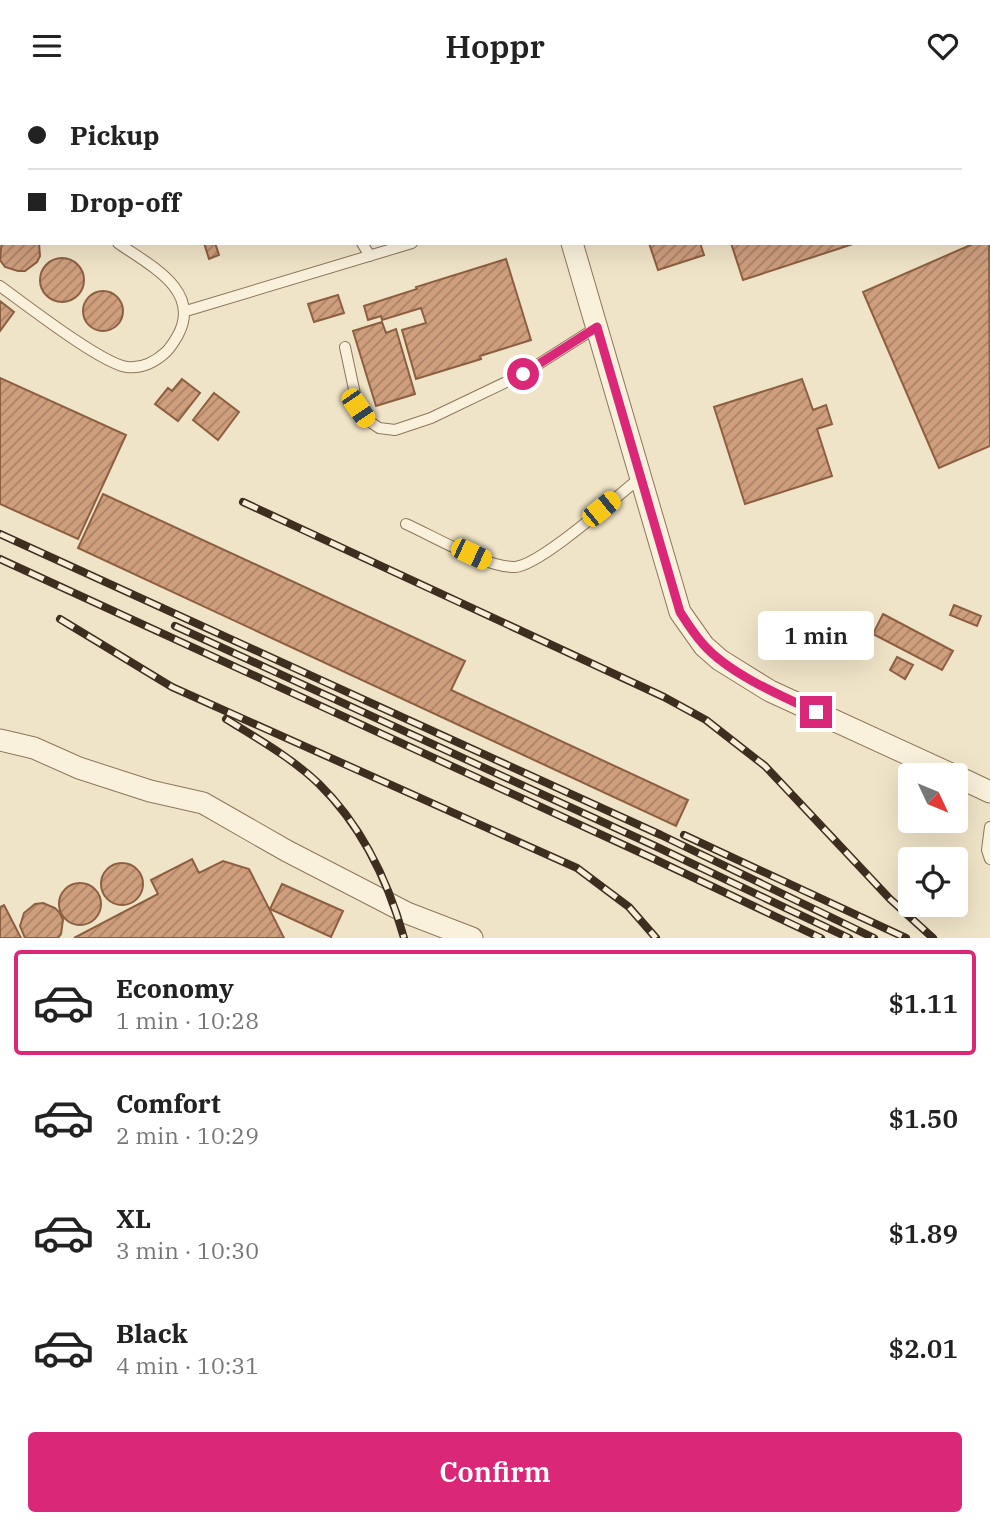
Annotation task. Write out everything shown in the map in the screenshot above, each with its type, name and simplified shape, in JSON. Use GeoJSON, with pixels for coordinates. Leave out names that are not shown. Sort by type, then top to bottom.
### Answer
{"type":"FeatureCollection","features":[{"type":"Feature","properties":{"kind":"street"},"geometry":{"type":"LineString","coordinates":[[573,245],[680,612],[704,646],[720,660],[770,691],[926,763]]}},
{"type":"Feature","properties":{"kind":"street"},"geometry":{"type":"LineString","coordinates":[[0,740],[34,748],[79,768],[150,791],[204,803],[287,851],[407,913],[472,938]]}},
{"type":"Feature","properties":{"kind":"street"},"geometry":{"type":"LineString","coordinates":[[968,782],[990,792]]}},
{"type":"Feature","properties":{"kind":"lane"},"geometry":{"type":"LineString","coordinates":[[0,286],[103,357],[127,367],[153,364],[172,347],[184,323],[186,311],[181,297],[165,276],[121,245]]}},
{"type":"Feature","properties":{"kind":"lane"},"geometry":{"type":"LineString","coordinates":[[363,245],[370,256]]}},
{"type":"Feature","properties":{"kind":"lane"},"geometry":{"type":"LineString","coordinates":[[186,311],[406,245]]}},
{"type":"Feature","properties":{"kind":"lane"},"geometry":{"type":"LineString","coordinates":[[345,347],[358,408],[366,419],[379,428],[395,430],[431,418],[523,374],[597,327]]}},
{"type":"Feature","properties":{"kind":"lane"},"geometry":{"type":"LineString","coordinates":[[406,524],[493,564],[517,567],[541,556],[641,477]]}},
{"type":"Feature","properties":{"kind":"lane"},"geometry":{"type":"LineString","coordinates":[[990,827],[987,850],[990,859]]}},
{"type":"Feature","properties":{"kind":"building"},"geometry":{"type":"Polygon","coordinates":[[[1,245],[39,245],[40,256],[37,262],[25,271],[5,267],[0,260],[1,245]]]}},
{"type":"Feature","properties":{"kind":"building"},"geometry":{"type":"Polygon","coordinates":[[[205,245],[216,245],[219,255],[209,259],[205,245]]]}},
{"type":"Feature","properties":{"kind":"building"},"geometry":{"type":"Polygon","coordinates":[[[650,245],[701,245],[704,255],[658,270],[650,245]]]}},
{"type":"Feature","properties":{"kind":"building"},"geometry":{"type":"Polygon","coordinates":[[[732,245],[850,245],[743,280],[732,245]]]}},
{"type":"Feature","properties":{"kind":"building"},"geometry":{"type":"Polygon","coordinates":[[[970,245],[989,245],[990,446],[939,468],[863,292],[970,245]]]}},
{"type":"Feature","properties":{"kind":"building"},"geometry":{"type":"Polygon","coordinates":[[[62,258],[71,259],[78,264],[83,271],[83,289],[78,296],[71,301],[62,302],[53,301],[46,296],[41,289],[40,280],[41,271],[46,264],[53,259],[62,258]]]}},
{"type":"Feature","properties":{"kind":"building"},"geometry":{"type":"Polygon","coordinates":[[[506,259],[531,340],[416,379],[402,330],[426,323],[421,308],[382,320],[381,316],[368,320],[364,306],[506,259]]]}},
{"type":"Feature","properties":{"kind":"building"},"geometry":{"type":"Polygon","coordinates":[[[103,291],[117,297],[123,311],[117,325],[103,331],[89,325],[83,311],[89,297],[103,291]]]}},
{"type":"Feature","properties":{"kind":"building"},"geometry":{"type":"Polygon","coordinates":[[[338,295],[344,313],[314,322],[308,304],[338,295]]]}},
{"type":"Feature","properties":{"kind":"building"},"geometry":{"type":"Polygon","coordinates":[[[0,301],[14,312],[0,331],[0,301]]]}},
{"type":"Feature","properties":{"kind":"building"},"geometry":{"type":"Polygon","coordinates":[[[382,322],[386,333],[396,329],[415,394],[376,406],[353,331],[382,322]]]}},
{"type":"Feature","properties":{"kind":"building"},"geometry":{"type":"Polygon","coordinates":[[[0,378],[126,435],[78,539],[0,504],[0,378]]]}},
{"type":"Feature","properties":{"kind":"building"},"geometry":{"type":"Polygon","coordinates":[[[182,379],[200,393],[178,421],[155,404],[168,388],[172,391],[182,379]]]}},
{"type":"Feature","properties":{"kind":"building"},"geometry":{"type":"Polygon","coordinates":[[[802,379],[813,410],[826,405],[832,424],[817,429],[832,476],[745,504],[714,407],[802,379]]]}},
{"type":"Feature","properties":{"kind":"building"},"geometry":{"type":"Polygon","coordinates":[[[214,393],[239,412],[218,440],[193,420],[214,393]]]}},
{"type":"Feature","properties":{"kind":"building"},"geometry":{"type":"Polygon","coordinates":[[[103,494],[465,661],[451,690],[688,800],[676,826],[78,548],[103,494]]]}},
{"type":"Feature","properties":{"kind":"building"},"geometry":{"type":"Polygon","coordinates":[[[954,605],[981,616],[977,626],[950,615],[954,605]]]}},
{"type":"Feature","properties":{"kind":"building"},"geometry":{"type":"Polygon","coordinates":[[[883,614],[953,651],[942,670],[873,634],[883,614]]]}},
{"type":"Feature","properties":{"kind":"building"},"geometry":{"type":"Polygon","coordinates":[[[897,657],[913,665],[905,679],[890,670],[897,657]]]}},
{"type":"Feature","properties":{"kind":"building"},"geometry":{"type":"Polygon","coordinates":[[[192,859],[199,873],[223,861],[249,869],[284,938],[74,938],[158,894],[151,880],[192,859]]]}},
{"type":"Feature","properties":{"kind":"building"},"geometry":{"type":"Polygon","coordinates":[[[122,863],[137,869],[143,884],[137,899],[122,905],[107,899],[101,884],[107,869],[122,863]]]}},
{"type":"Feature","properties":{"kind":"building"},"geometry":{"type":"Polygon","coordinates":[[[80,883],[95,889],[101,904],[95,919],[80,925],[65,919],[59,904],[65,889],[80,883]]]}},
{"type":"Feature","properties":{"kind":"building"},"geometry":{"type":"Polygon","coordinates":[[[282,884],[343,911],[331,937],[270,909],[282,884]]]}},
{"type":"Feature","properties":{"kind":"building"},"geometry":{"type":"Polygon","coordinates":[[[43,903],[60,913],[63,920],[61,934],[58,938],[25,938],[20,926],[24,913],[35,904],[43,903]]]}},
{"type":"Feature","properties":{"kind":"building"},"geometry":{"type":"Polygon","coordinates":[[[4,905],[21,938],[0,938],[0,907],[4,905]]]}},
{"type":"Feature","properties":{"kind":"railway"},"geometry":{"type":"LineString","coordinates":[[243,502],[664,697],[706,720],[765,766],[890,899],[933,938]]}},
{"type":"Feature","properties":{"kind":"railway"},"geometry":{"type":"LineString","coordinates":[[0,534],[661,835],[874,938]]}},
{"type":"Feature","properties":{"kind":"railway"},"geometry":{"type":"LineString","coordinates":[[0,559],[821,938]]}},
{"type":"Feature","properties":{"kind":"railway"},"geometry":{"type":"LineString","coordinates":[[60,619],[172,687],[577,868],[629,907],[656,938]]}},
{"type":"Feature","properties":{"kind":"railway"},"geometry":{"type":"LineString","coordinates":[[175,626],[849,938]]}},
{"type":"Feature","properties":{"kind":"railway"},"geometry":{"type":"LineString","coordinates":[[226,719],[298,766],[334,800],[372,855],[404,938]]}},
{"type":"Feature","properties":{"kind":"railway"},"geometry":{"type":"LineString","coordinates":[[684,835],[906,938]]}},
{"type":"Feature","properties":{"kind":"route"},"geometry":{"type":"LineString","coordinates":[[523,374],[597,327],[680,612],[704,646],[720,660],[770,691],[816,712]]}}]}
